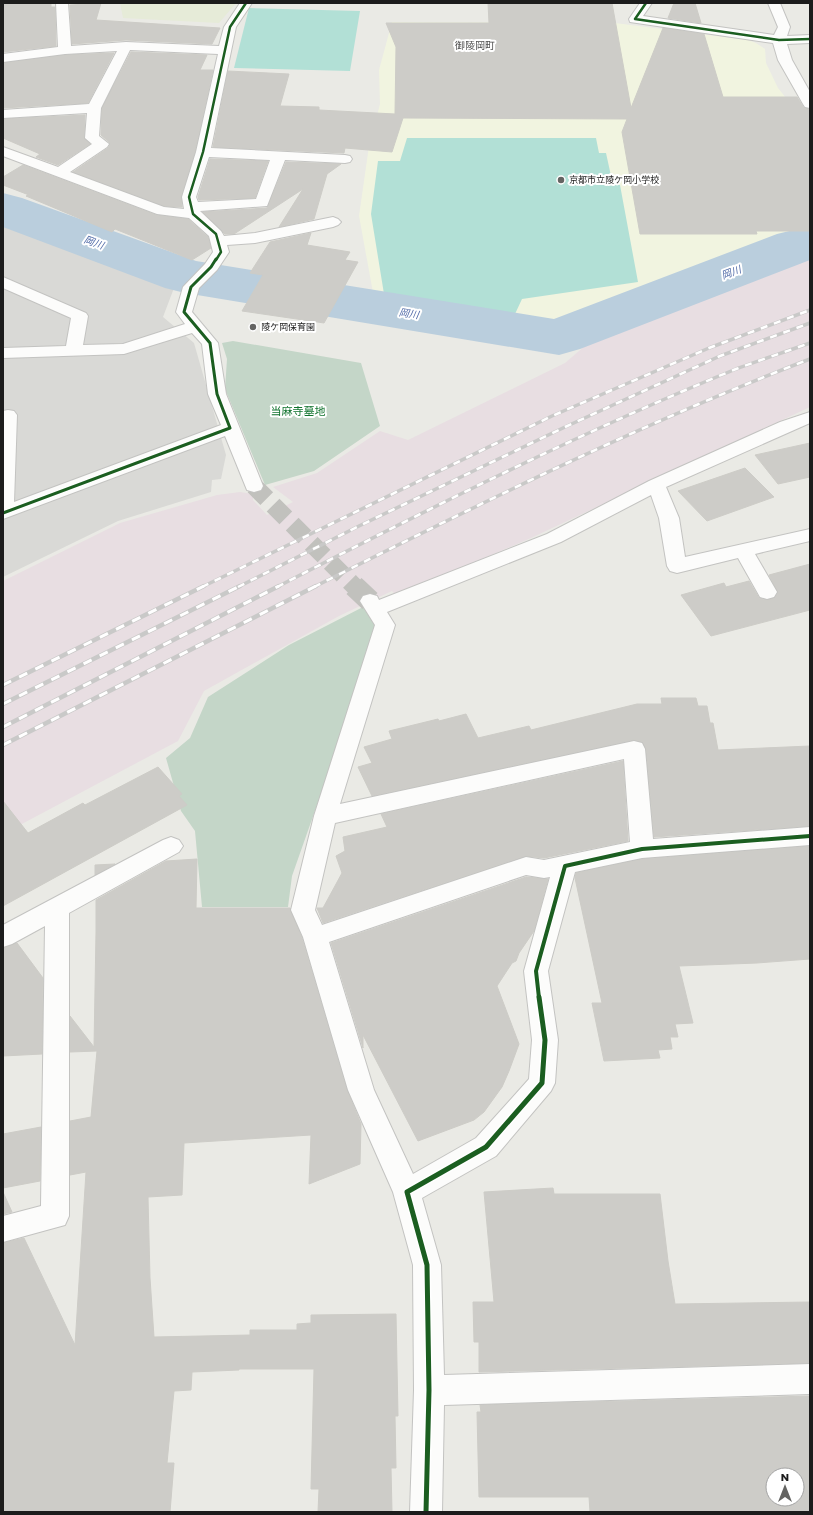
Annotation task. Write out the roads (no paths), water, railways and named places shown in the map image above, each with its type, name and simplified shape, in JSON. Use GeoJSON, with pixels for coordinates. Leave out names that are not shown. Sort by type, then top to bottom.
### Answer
{"type":"FeatureCollection","features":[{"type":"Feature","properties":{"kind":"street"},"geometry":{"type":"LineString","coordinates":[[62,3],[65,50]]}},
{"type":"Feature","properties":{"kind":"street"},"geometry":{"type":"LineString","coordinates":[[246,3],[230,27],[203,152],[189,197],[192,210],[216,234],[221,252],[211,268],[191,287],[184,312],[210,343],[217,394],[254,486]]}},
{"type":"Feature","properties":{"kind":"street"},"geometry":{"type":"LineString","coordinates":[[646,3],[635,18],[779,40],[810,39]]}},
{"type":"Feature","properties":{"kind":"street"},"geometry":{"type":"LineString","coordinates":[[774,3],[784,27],[779,40],[785,60],[810,103]]}},
{"type":"Feature","properties":{"kind":"street"},"geometry":{"type":"LineString","coordinates":[[59,173],[102,144],[92,138],[94,108],[126,46]]}},
{"type":"Feature","properties":{"kind":"street"},"geometry":{"type":"LineString","coordinates":[[3,58],[65,50],[126,46],[225,50]]}},
{"type":"Feature","properties":{"kind":"street"},"geometry":{"type":"LineString","coordinates":[[3,114],[94,108]]}},
{"type":"Feature","properties":{"kind":"street"},"geometry":{"type":"LineString","coordinates":[[3,151],[162,211],[192,210],[262,203],[279,156]]}},
{"type":"Feature","properties":{"kind":"street"},"geometry":{"type":"LineString","coordinates":[[203,152],[345,159]]}},
{"type":"Feature","properties":{"kind":"street"},"geometry":{"type":"LineString","coordinates":[[218,241],[255,238],[333,222]]}},
{"type":"Feature","properties":{"kind":"street"},"geometry":{"type":"LineString","coordinates":[[3,282],[80,316],[74,351]]}},
{"type":"Feature","properties":{"kind":"street"},"geometry":{"type":"LineString","coordinates":[[3,353],[124,349],[196,326]]}},
{"type":"Feature","properties":{"kind":"street"},"geometry":{"type":"LineString","coordinates":[[3,416],[8,415],[3,512],[230,428]]}},
{"type":"Feature","properties":{"kind":"street"},"geometry":{"type":"LineString","coordinates":[[426,1512],[428,1390],[427,1265],[407,1192],[361,1090],[315,937],[302,910],[325,816],[385,625],[373,605],[554,538],[656,485],[786,426],[810,417]]}},
{"type":"Feature","properties":{"kind":"street"},"geometry":{"type":"LineString","coordinates":[[656,485],[669,518],[677,566],[810,535]]}},
{"type":"Feature","properties":{"kind":"street"},"geometry":{"type":"LineString","coordinates":[[743,550],[768,592]]}},
{"type":"Feature","properties":{"kind":"street"},"geometry":{"type":"LineString","coordinates":[[325,816],[634,749],[642,849]]}},
{"type":"Feature","properties":{"kind":"street"},"geometry":{"type":"LineString","coordinates":[[315,937],[526,866],[544,869],[565,866],[642,849],[810,836]]}},
{"type":"Feature","properties":{"kind":"street"},"geometry":{"type":"LineString","coordinates":[[3,937],[171,846]]}},
{"type":"Feature","properties":{"kind":"street"},"geometry":{"type":"LineString","coordinates":[[407,1192],[486,1147],[542,1083],[545,1040],[536,971],[565,866]]}},
{"type":"Feature","properties":{"kind":"street"},"geometry":{"type":"LineString","coordinates":[[3,1229],[54,1216],[57,908]]}},
{"type":"Feature","properties":{"kind":"street"},"geometry":{"type":"LineString","coordinates":[[428,1390],[810,1378]]}},
{"type":"Feature","properties":{"kind":"waterway","name":"岡川"},"geometry":{"type":"LineString","coordinates":[[3,209],[185,276],[559,337],[796,246],[810,242]]}},
{"type":"Feature","properties":{"kind":"tunnel"},"geometry":{"type":"LineString","coordinates":[[254,486],[354,586]]}},
{"type":"Feature","properties":{"kind":"tunnel"},"geometry":{"type":"LineString","coordinates":[[354,586],[370,601]]}},
{"type":"Feature","properties":{"kind":"railway"},"geometry":{"type":"LineString","coordinates":[[202,587],[552,416],[709,348],[810,310]]}},
{"type":"Feature","properties":{"kind":"railway"},"geometry":{"type":"LineString","coordinates":[[239,587],[359,526],[565,427],[720,356],[810,323]]}},
{"type":"Feature","properties":{"kind":"railway"},"geometry":{"type":"LineString","coordinates":[[277,587],[390,529],[619,419],[736,369],[810,343]]}},
{"type":"Feature","properties":{"kind":"railway"},"geometry":{"type":"LineString","coordinates":[[316,586],[436,526],[621,438],[747,384],[810,359]]}},
{"type":"Feature","properties":{"kind":"railway"},"geometry":{"type":"LineString","coordinates":[[3,685],[204,586]]}},
{"type":"Feature","properties":{"kind":"railway"},"geometry":{"type":"LineString","coordinates":[[3,727],[279,586]]}},
{"type":"Feature","properties":{"kind":"railway"},"geometry":{"type":"LineString","coordinates":[[3,745],[316,586]]}},
{"type":"Feature","properties":{"kind":"railway"},"geometry":{"type":"LineString","coordinates":[[3,704],[239,587]]}},
{"type":"Feature","properties":{"kind":"place","name":"京都市立陵ケ岡小学校"},"geometry":{"type":"Point","coordinates":[561,180]}},
{"type":"Feature","properties":{"kind":"place","name":"陵ケ岡保育園"},"geometry":{"type":"Point","coordinates":[253,327]}},
{"type":"Feature","properties":{"kind":"district","name":"御陵岡町"},"geometry":{"type":"Point","coordinates":[475,45]}},
{"type":"Feature","properties":{"kind":"park label","name":"当麻寺墓地"},"geometry":{"type":"Point","coordinates":[298,411]}}]}
